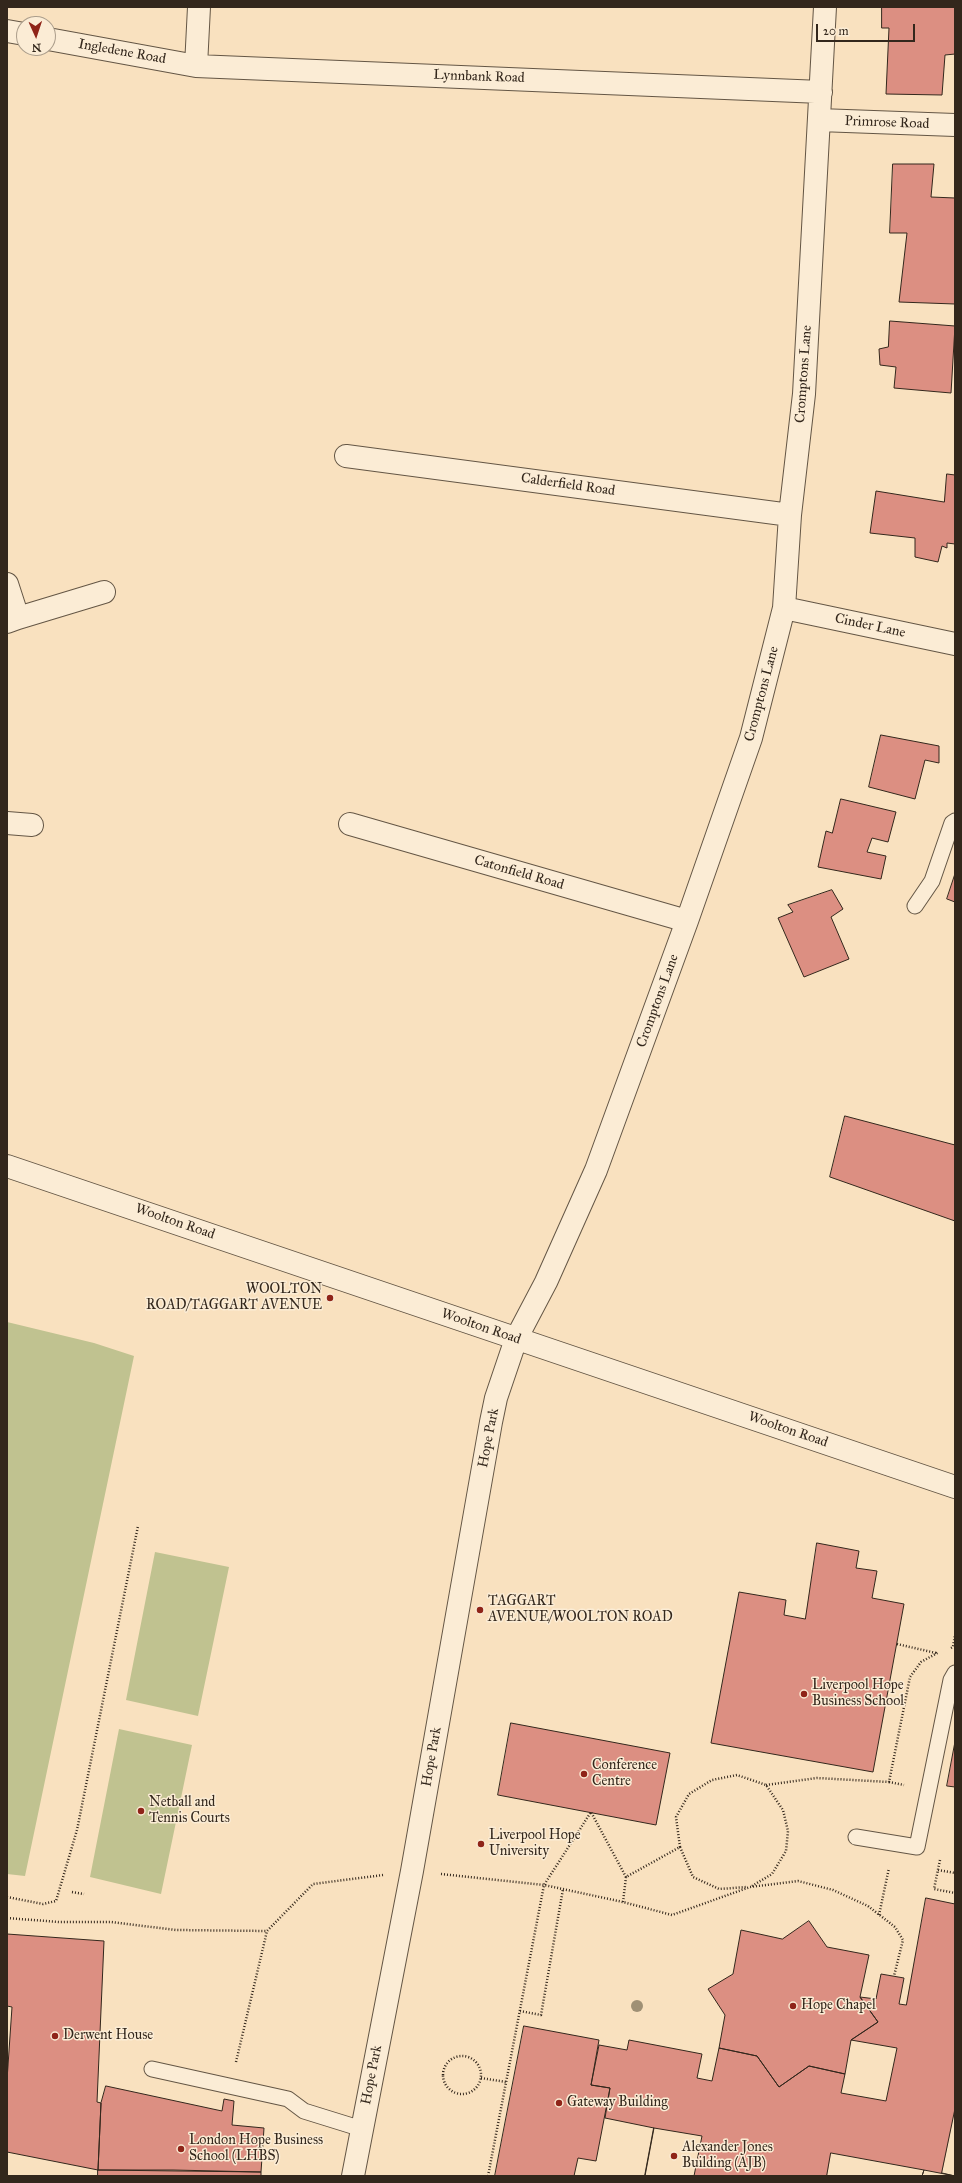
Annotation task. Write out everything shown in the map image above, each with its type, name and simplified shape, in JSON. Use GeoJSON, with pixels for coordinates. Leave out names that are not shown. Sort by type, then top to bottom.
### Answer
{"type":"FeatureCollection","features":[{"type":"Feature","properties":{"kind":"street"},"geometry":{"type":"LineString","coordinates":[[196,66],[199,7]]}},
{"type":"Feature","properties":{"kind":"street","name":"Cromptons Lane"},"geometry":{"type":"LineString","coordinates":[[516,1339],[551,1271],[596,1170],[687,921],[751,738],[784,608],[790,515],[804,394],[825,7]]}},
{"type":"Feature","properties":{"kind":"street","name":"Ingledene Road"},"geometry":{"type":"LineString","coordinates":[[56,40],[196,66]]}},
{"type":"Feature","properties":{"kind":"street","name":"Lynnbank Road"},"geometry":{"type":"LineString","coordinates":[[196,66],[821,92]]}},
{"type":"Feature","properties":{"kind":"street","name":"Primrose Road"},"geometry":{"type":"LineString","coordinates":[[819,120],[955,125]]}},
{"type":"Feature","properties":{"kind":"street","name":"Calderfield Road"},"geometry":{"type":"LineString","coordinates":[[346,456],[790,515]]}},
{"type":"Feature","properties":{"kind":"street"},"geometry":{"type":"LineString","coordinates":[[7,584],[13,620],[104,592]]}},
{"type":"Feature","properties":{"kind":"street","name":"Cinder Lane"},"geometry":{"type":"LineString","coordinates":[[784,608],[955,644]]}},
{"type":"Feature","properties":{"kind":"street"},"geometry":{"type":"LineString","coordinates":[[7,823],[32,825]]}},
{"type":"Feature","properties":{"kind":"street","name":"Catonfield Road"},"geometry":{"type":"LineString","coordinates":[[350,824],[687,921]]}},
{"type":"Feature","properties":{"kind":"street","name":"Woolton Road"},"geometry":{"type":"LineString","coordinates":[[7,1166],[955,1487]]}},
{"type":"Feature","properties":{"kind":"street","name":"Hope Park"},"geometry":{"type":"LineString","coordinates":[[353,2176],[412,1871],[491,1422],[496,1398],[516,1339]]}},
{"type":"Feature","properties":{"kind":"lane"},"geometry":{"type":"LineString","coordinates":[[915,906],[932,881],[952,823],[955,821]]}},
{"type":"Feature","properties":{"kind":"lane"},"geometry":{"type":"LineString","coordinates":[[856,1837],[917,1847],[951,1680],[955,1673]]}},
{"type":"Feature","properties":{"kind":"lane"},"geometry":{"type":"LineString","coordinates":[[152,2069],[288,2099],[304,2111],[362,2129]]}},
{"type":"Feature","properties":{"kind":"path"},"geometry":{"type":"LineString","coordinates":[[7,1897],[43,1904],[56,1901],[77,1830],[138,1526]]}},
{"type":"Feature","properties":{"kind":"path"},"geometry":{"type":"LineString","coordinates":[[947,1649],[953,1647],[955,1635]]}},
{"type":"Feature","properties":{"kind":"path"},"geometry":{"type":"LineString","coordinates":[[897,1644],[936,1653]]}},
{"type":"Feature","properties":{"kind":"path"},"geometry":{"type":"LineString","coordinates":[[894,1976],[903,1940],[895,1927],[868,1906],[833,1890],[798,1881],[719,1889],[694,1877],[680,1847],[676,1817],[690,1794],[712,1780],[736,1775],[766,1785],[816,1778],[889,1782],[910,1677],[920,1662],[942,1651]]}},
{"type":"Feature","properties":{"kind":"path"},"geometry":{"type":"LineString","coordinates":[[235,2065],[267,1931],[313,1884],[412,1871],[544,1885],[623,1902],[672,1915],[750,1887],[772,1874],[786,1851],[788,1831],[783,1810],[766,1785]]}},
{"type":"Feature","properties":{"kind":"path"},"geometry":{"type":"LineString","coordinates":[[488,2176],[544,1885],[591,1812],[626,1877],[623,1902]]}},
{"type":"Feature","properties":{"kind":"path"},"geometry":{"type":"LineString","coordinates":[[879,1915],[894,1843]]}},
{"type":"Feature","properties":{"kind":"path"},"geometry":{"type":"LineString","coordinates":[[626,1877],[680,1847]]}},
{"type":"Feature","properties":{"kind":"path"},"geometry":{"type":"LineString","coordinates":[[938,1870],[955,1873]]}},
{"type":"Feature","properties":{"kind":"path"},"geometry":{"type":"LineString","coordinates":[[520,2011],[541,2015],[563,1889]]}},
{"type":"Feature","properties":{"kind":"path"},"geometry":{"type":"LineString","coordinates":[[934,1889],[955,1893]]}},
{"type":"Feature","properties":{"kind":"path"},"geometry":{"type":"LineString","coordinates":[[72,1892],[84,1894]]}},
{"type":"Feature","properties":{"kind":"path"},"geometry":{"type":"LineString","coordinates":[[7,1918],[60,1922],[111,1922],[176,1930],[267,1931]]}},
{"type":"Feature","properties":{"kind":"path"},"geometry":{"type":"LineString","coordinates":[[463,2056],[474,2061],[479,2066],[481,2078],[480,2084],[471,2092],[459,2094],[453,2092],[445,2083],[444,2071],[451,2060],[463,2056]]}},
{"type":"Feature","properties":{"kind":"path"},"geometry":{"type":"LineString","coordinates":[[481,2078],[506,2082]]}},
{"type":"Feature","properties":{"kind":"green space"},"geometry":{"type":"Polygon","coordinates":[[[7,1322],[94,1343],[134,1356],[25,1876],[7,1874],[7,1322]]]}},
{"type":"Feature","properties":{"kind":"green space"},"geometry":{"type":"Polygon","coordinates":[[[155,1552],[229,1567],[198,1716],[126,1700],[155,1552]]]}},
{"type":"Feature","properties":{"kind":"green space","name":"Netball and Tennis Courts"},"geometry":{"type":"Polygon","coordinates":[[[119,1729],[192,1745],[161,1894],[90,1877],[119,1729]]]}},
{"type":"Feature","properties":{"kind":"building"},"geometry":{"type":"Polygon","coordinates":[[[882,7],[955,7],[955,54],[945,55],[942,95],[886,94],[889,28],[882,28],[882,7]]]}},
{"type":"Feature","properties":{"kind":"building"},"geometry":{"type":"Polygon","coordinates":[[[893,164],[934,164],[931,197],[955,198],[955,304],[899,302],[907,233],[890,233],[893,164]]]}},
{"type":"Feature","properties":{"kind":"building"},"geometry":{"type":"Polygon","coordinates":[[[890,321],[955,326],[951,393],[894,388],[896,367],[880,365],[879,349],[888,347],[890,321]]]}},
{"type":"Feature","properties":{"kind":"building"},"geometry":{"type":"Polygon","coordinates":[[[947,474],[955,475],[955,544],[947,543],[947,548],[942,546],[938,562],[915,557],[915,538],[870,533],[876,491],[944,502],[947,474]]]}},
{"type":"Feature","properties":{"kind":"building"},"geometry":{"type":"Polygon","coordinates":[[[881,735],[939,746],[939,763],[925,760],[915,799],[869,787],[881,735]]]}},
{"type":"Feature","properties":{"kind":"building"},"geometry":{"type":"Polygon","coordinates":[[[841,799],[896,812],[888,842],[872,838],[867,852],[886,856],[881,879],[818,867],[826,831],[832,833],[841,799]]]}},
{"type":"Feature","properties":{"kind":"building"},"geometry":{"type":"Polygon","coordinates":[[[955,874],[955,902],[947,899],[955,874]]]}},
{"type":"Feature","properties":{"kind":"building"},"geometry":{"type":"Polygon","coordinates":[[[832,890],[843,909],[831,917],[849,959],[804,977],[778,918],[793,912],[788,905],[832,890]]]}},
{"type":"Feature","properties":{"kind":"building"},"geometry":{"type":"Polygon","coordinates":[[[845,1116],[955,1145],[955,1221],[830,1177],[845,1116]]]}},
{"type":"Feature","properties":{"kind":"building","name":"Liverpool Hope Business School"},"geometry":{"type":"Polygon","coordinates":[[[817,1543],[859,1551],[856,1568],[877,1571],[872,1598],[904,1604],[873,1772],[711,1743],[739,1592],[786,1600],[784,1615],[805,1619],[817,1543]]]}},
{"type":"Feature","properties":{"kind":"building","name":"Conference Centre"},"geometry":{"type":"Polygon","coordinates":[[[511,1723],[670,1753],[656,1825],[498,1795],[511,1723]]]}},
{"type":"Feature","properties":{"kind":"building"},"geometry":{"type":"Polygon","coordinates":[[[955,1742],[955,1787],[947,1786],[955,1742]]]}},
{"type":"Feature","properties":{"kind":"building"},"geometry":{"type":"Polygon","coordinates":[[[926,1898],[955,1904],[955,2176],[924,2170],[922,2176],[645,2176],[654,2128],[605,2118],[610,2088],[591,2085],[599,2045],[627,2050],[629,2040],[702,2054],[697,2078],[712,2081],[719,2048],[757,2056],[779,2087],[809,2066],[845,2074],[841,2093],[886,2101],[897,2048],[851,2040],[878,2022],[860,1997],[876,1999],[881,1974],[904,1978],[899,2004],[906,2005],[926,1898]]]}},
{"type":"Feature","properties":{"kind":"building","name":"Hope Chapel"},"geometry":{"type":"Polygon","coordinates":[[[809,1921],[827,1947],[869,1955],[860,1997],[878,2022],[851,2040],[845,2074],[809,2066],[779,2087],[757,2056],[719,2048],[725,2015],[708,1989],[733,1974],[741,1930],[782,1939],[809,1921]]]}},
{"type":"Feature","properties":{"kind":"building","name":"Derwent House"},"geometry":{"type":"Polygon","coordinates":[[[7,1934],[104,1941],[97,2102],[101,2103],[98,2170],[7,2152],[7,2080],[12,2007],[7,2006],[7,1934]]]}},
{"type":"Feature","properties":{"kind":"building","name":"Gateway Building"},"geometry":{"type":"Polygon","coordinates":[[[524,2026],[599,2040],[591,2085],[610,2088],[596,2161],[578,2158],[574,2176],[495,2176],[524,2026]]]}},
{"type":"Feature","properties":{"kind":"building","name":"London Hope Business School (LHBS)"},"geometry":{"type":"Polygon","coordinates":[[[106,2086],[222,2111],[224,2099],[234,2101],[232,2125],[264,2128],[261,2172],[98,2170],[101,2103],[106,2086]]]}},
{"type":"Feature","properties":{"kind":"building"},"geometry":{"type":"Polygon","coordinates":[[[955,2109],[955,2176],[942,2173],[955,2109]]]}},
{"type":"Feature","properties":{"kind":"building","name":"Alexander Jones Building (AJB)"},"geometry":{"type":"Polygon","coordinates":[[[654,2128],[702,2136],[694,2176],[645,2176],[654,2128]]]}},
{"type":"Feature","properties":{"kind":"building"},"geometry":{"type":"Polygon","coordinates":[[[831,2153],[924,2170],[922,2176],[827,2176],[831,2153]]]}},
{"type":"Feature","properties":{"kind":"building"},"geometry":{"type":"Polygon","coordinates":[[[98,2170],[261,2172],[261,2176],[98,2176],[98,2170]]]}},
{"type":"Feature","properties":{"kind":"place","name":"WOOLTON ROAD/TAGGART AVENUE"},"geometry":{"type":"Point","coordinates":[330,1298]}},
{"type":"Feature","properties":{"kind":"place","name":"TAGGART AVENUE/WOOLTON ROAD"},"geometry":{"type":"Point","coordinates":[480,1610]}},
{"type":"Feature","properties":{"kind":"place","name":"Liverpool Hope Business School"},"geometry":{"type":"Point","coordinates":[804,1694]}},
{"type":"Feature","properties":{"kind":"place","name":"Conference Centre"},"geometry":{"type":"Point","coordinates":[584,1774]}},
{"type":"Feature","properties":{"kind":"place","name":"Netball and Tennis Courts"},"geometry":{"type":"Point","coordinates":[141,1811]}},
{"type":"Feature","properties":{"kind":"place","name":"Liverpool Hope University"},"geometry":{"type":"Point","coordinates":[481,1844]}},
{"type":"Feature","properties":{"kind":"place","name":"Hope Chapel"},"geometry":{"type":"Point","coordinates":[793,2006]}},
{"type":"Feature","properties":{"kind":"place","name":"Derwent House"},"geometry":{"type":"Point","coordinates":[55,2036]}},
{"type":"Feature","properties":{"kind":"place","name":"Gateway Building"},"geometry":{"type":"Point","coordinates":[559,2103]}},
{"type":"Feature","properties":{"kind":"place","name":"London Hope Business School (LHBS)"},"geometry":{"type":"Point","coordinates":[181,2149]}},
{"type":"Feature","properties":{"kind":"place","name":"Alexander Jones Building (AJB)"},"geometry":{"type":"Point","coordinates":[674,2156]}}]}
